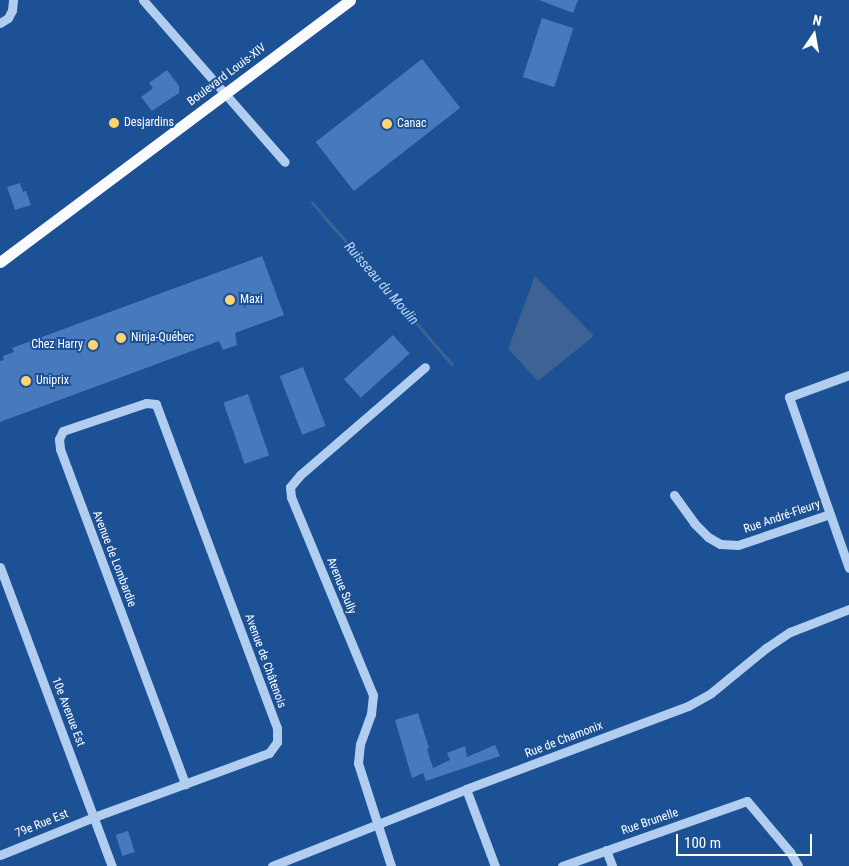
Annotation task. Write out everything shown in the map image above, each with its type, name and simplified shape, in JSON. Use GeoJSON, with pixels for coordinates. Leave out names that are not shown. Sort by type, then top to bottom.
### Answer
{"type":"FeatureCollection","features":[{"type":"Feature","properties":{"kind":"main road","name":"Boulevard Louis-XIV"},"geometry":{"type":"LineString","coordinates":[[0,262],[350,0]]}},
{"type":"Feature","properties":{"kind":"street"},"geometry":{"type":"LineString","coordinates":[[0,22],[8,18],[12,10],[13,0]]}},
{"type":"Feature","properties":{"kind":"street"},"geometry":{"type":"LineString","coordinates":[[143,0],[226,92],[285,162]]}},
{"type":"Feature","properties":{"kind":"street","name":"Avenue Sully"},"geometry":{"type":"LineString","coordinates":[[391,866],[376,825],[358,763],[360,744],[373,705],[373,695],[291,497],[290,487],[300,475],[425,367]]}},
{"type":"Feature","properties":{"kind":"street"},"geometry":{"type":"LineString","coordinates":[[849,375],[789,397],[849,568]]}},
{"type":"Feature","properties":{"kind":"street","name":"Avenue de Lombardie"},"geometry":{"type":"LineString","coordinates":[[153,404],[146,403],[127,408],[63,431],[59,440],[60,449],[185,784]]}},
{"type":"Feature","properties":{"kind":"street","name":"Avenue de Châtenois"},"geometry":{"type":"LineString","coordinates":[[94,817],[270,753],[278,736],[156,404],[153,404]]}},
{"type":"Feature","properties":{"kind":"street","name":"Rue André-Fleury"},"geometry":{"type":"LineString","coordinates":[[674,495],[694,523],[708,537],[720,544],[738,545],[830,514]]}},
{"type":"Feature","properties":{"kind":"street","name":"10e Avenue Est"},"geometry":{"type":"LineString","coordinates":[[0,566],[112,866]]}},
{"type":"Feature","properties":{"kind":"street","name":"Rue de Chamonix"},"geometry":{"type":"LineString","coordinates":[[276,865],[466,790],[688,706],[710,693],[766,648],[790,632],[849,609]]}},
{"type":"Feature","properties":{"kind":"street"},"geometry":{"type":"LineString","coordinates":[[466,790],[495,866]]}},
{"type":"Feature","properties":{"kind":"street","name":"Rue Brunelle"},"geometry":{"type":"LineString","coordinates":[[562,866],[747,801],[790,852],[798,866]]}},
{"type":"Feature","properties":{"kind":"street","name":"79e Rue Est"},"geometry":{"type":"LineString","coordinates":[[0,855],[94,817]]}},
{"type":"Feature","properties":{"kind":"street"},"geometry":{"type":"LineString","coordinates":[[606,850],[612,866]]}},
{"type":"Feature","properties":{"kind":"water"},"geometry":{"type":"Polygon","coordinates":[[[535,276],[594,336],[538,381],[508,349],[535,276]]]}},
{"type":"Feature","properties":{"kind":"building"},"geometry":{"type":"Polygon","coordinates":[[[539,0],[578,0],[573,13],[539,0]]]}},
{"type":"Feature","properties":{"kind":"building"},"geometry":{"type":"Polygon","coordinates":[[[542,18],[573,28],[554,87],[523,77],[542,18]]]}},
{"type":"Feature","properties":{"kind":"building","name":"Canac"},"geometry":{"type":"Polygon","coordinates":[[[422,59],[460,108],[354,191],[316,142],[422,59]]]}},
{"type":"Feature","properties":{"kind":"building"},"geometry":{"type":"Polygon","coordinates":[[[167,70],[179,86],[179,93],[152,111],[141,97],[153,88],[149,83],[167,70]]]}},
{"type":"Feature","properties":{"kind":"building"},"geometry":{"type":"Polygon","coordinates":[[[20,183],[23,192],[26,191],[31,205],[15,210],[7,187],[20,183]]]}},
{"type":"Feature","properties":{"kind":"building"},"geometry":{"type":"Polygon","coordinates":[[[262,256],[284,315],[235,333],[237,345],[223,350],[219,341],[0,422],[0,361],[4,360],[3,356],[14,352],[12,348],[262,256]]]}},
{"type":"Feature","properties":{"kind":"building"},"geometry":{"type":"Polygon","coordinates":[[[393,335],[410,354],[361,398],[344,379],[393,335]]]}},
{"type":"Feature","properties":{"kind":"building"},"geometry":{"type":"Polygon","coordinates":[[[303,367],[326,426],[302,435],[280,376],[303,367]]]}},
{"type":"Feature","properties":{"kind":"building"},"geometry":{"type":"Polygon","coordinates":[[[248,394],[269,455],[245,464],[223,402],[248,394]]]}},
{"type":"Feature","properties":{"kind":"building"},"geometry":{"type":"Polygon","coordinates":[[[418,713],[433,768],[450,760],[447,753],[465,746],[467,757],[495,745],[500,756],[426,781],[423,773],[412,778],[395,720],[418,713]]]}},
{"type":"Feature","properties":{"kind":"building"},"geometry":{"type":"Polygon","coordinates":[[[128,831],[135,852],[122,856],[116,835],[128,831]]]}},
{"type":"Feature","properties":{"kind":"waterway","name":"Ruisseau du Moulin"},"geometry":{"type":"LineString","coordinates":[[312,202],[452,364]]}},
{"type":"Feature","properties":{"kind":"place","name":"Desjardins"},"geometry":{"type":"Point","coordinates":[114,123]}},
{"type":"Feature","properties":{"kind":"place","name":"Canac"},"geometry":{"type":"Point","coordinates":[387,124]}},
{"type":"Feature","properties":{"kind":"place","name":"Maxi"},"geometry":{"type":"Point","coordinates":[230,300]}},
{"type":"Feature","properties":{"kind":"place","name":"Ninja-Québec"},"geometry":{"type":"Point","coordinates":[121,338]}},
{"type":"Feature","properties":{"kind":"place","name":"Chez Harry"},"geometry":{"type":"Point","coordinates":[93,345]}},
{"type":"Feature","properties":{"kind":"place","name":"Uniprix"},"geometry":{"type":"Point","coordinates":[26,381]}}]}
